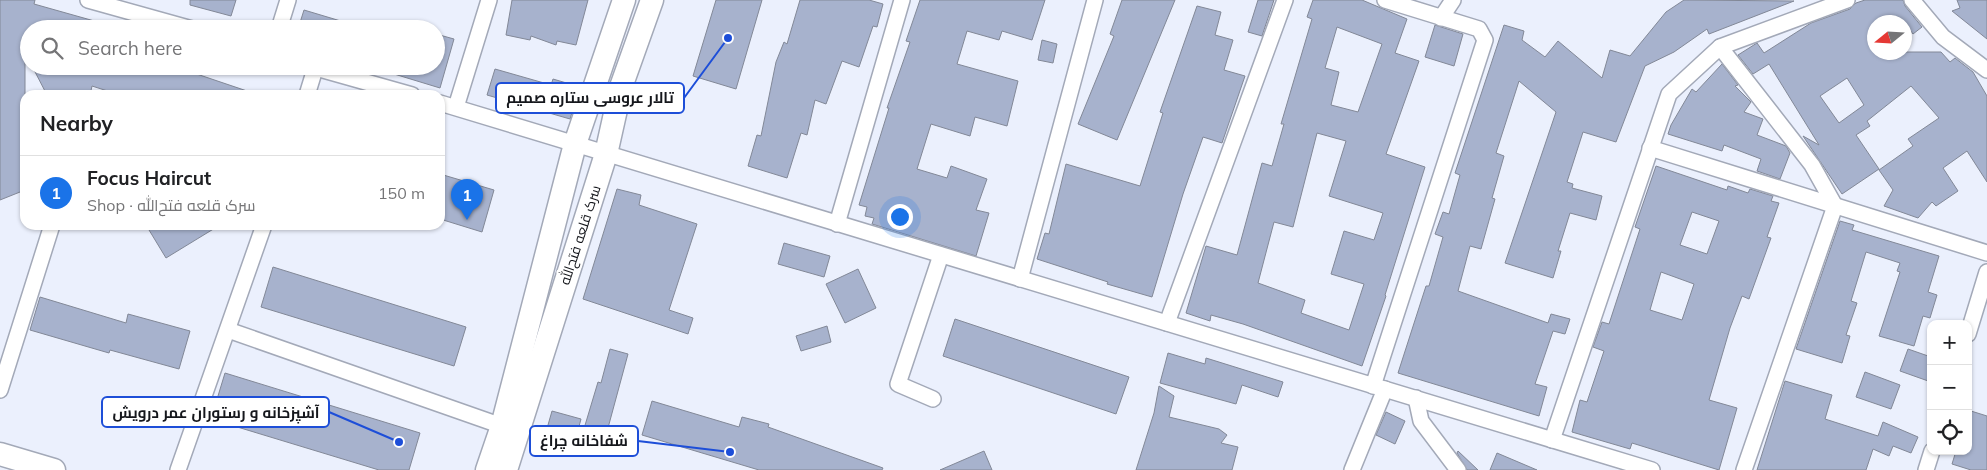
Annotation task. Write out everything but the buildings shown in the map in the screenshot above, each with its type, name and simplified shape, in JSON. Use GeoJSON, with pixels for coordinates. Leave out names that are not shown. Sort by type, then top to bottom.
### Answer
{"type":"FeatureCollection","features":[{"type":"Feature","properties":{"kind":"main road","name":"سرک قلعه فتح‌الله"},"geometry":{"type":"LineString","coordinates":[[487,470],[502,426],[575,144],[624,0]]}},
{"type":"Feature","properties":{"kind":"main road","name":"سرک قلعه فتح‌الله"},"geometry":{"type":"LineString","coordinates":[[506,470],[606,154],[621,87],[652,0]]}},
{"type":"Feature","properties":{"kind":"main road"},"geometry":{"type":"LineString","coordinates":[[0,454],[54,470]]}},
{"type":"Feature","properties":{"kind":"street"},"geometry":{"type":"LineString","coordinates":[[282,20],[288,0]]}},
{"type":"Feature","properties":{"kind":"street"},"geometry":{"type":"LineString","coordinates":[[456,107],[488,0]]}},
{"type":"Feature","properties":{"kind":"street"},"geometry":{"type":"LineString","coordinates":[[837,224],[902,0]]}},
{"type":"Feature","properties":{"kind":"street"},"geometry":{"type":"LineString","coordinates":[[1020,279],[1095,0]]}},
{"type":"Feature","properties":{"kind":"street"},"geometry":{"type":"LineString","coordinates":[[1167,323],[1285,0]]}},
{"type":"Feature","properties":{"kind":"street"},"geometry":{"type":"LineString","coordinates":[[1352,470],[1484,40],[1479,29],[1385,0]]}},
{"type":"Feature","properties":{"kind":"street"},"geometry":{"type":"LineString","coordinates":[[1442,18],[1453,0]]}},
{"type":"Feature","properties":{"kind":"street"},"geometry":{"type":"LineString","coordinates":[[1552,440],[1669,94],[1720,48],[1847,0]]}},
{"type":"Feature","properties":{"kind":"street"},"geometry":{"type":"LineString","coordinates":[[1912,0],[1943,37],[1987,70]]}},
{"type":"Feature","properties":{"kind":"street"},"geometry":{"type":"LineString","coordinates":[[97,1],[161,20]]}},
{"type":"Feature","properties":{"kind":"street"},"geometry":{"type":"LineString","coordinates":[[1720,48],[1812,165],[1835,206],[1744,470]]}},
{"type":"Feature","properties":{"kind":"street"},"geometry":{"type":"LineString","coordinates":[[308,90],[311,75]]}},
{"type":"Feature","properties":{"kind":"street"},"geometry":{"type":"LineString","coordinates":[[338,75],[393,90]]}},
{"type":"Feature","properties":{"kind":"street"},"geometry":{"type":"LineString","coordinates":[[445,104],[1416,398],[1634,467],[1652,470]]}},
{"type":"Feature","properties":{"kind":"street"},"geometry":{"type":"LineString","coordinates":[[1650,148],[1987,253]]}},
{"type":"Feature","properties":{"kind":"street"},"geometry":{"type":"LineString","coordinates":[[0,390],[50,230]]}},
{"type":"Feature","properties":{"kind":"street"},"geometry":{"type":"LineString","coordinates":[[178,470],[262,230]]}},
{"type":"Feature","properties":{"kind":"street"},"geometry":{"type":"LineString","coordinates":[[933,399],[898,384],[941,255]]}},
{"type":"Feature","properties":{"kind":"street"},"geometry":{"type":"LineString","coordinates":[[1972,321],[1987,272]]}},
{"type":"Feature","properties":{"kind":"street"},"geometry":{"type":"LineString","coordinates":[[228,330],[502,426]]}},
{"type":"Feature","properties":{"kind":"street"},"geometry":{"type":"LineString","coordinates":[[1416,398],[1421,420],[1458,470]]}},
{"type":"Feature","properties":{"kind":"street"},"geometry":{"type":"LineString","coordinates":[[1926,470],[1931,455]]}},
{"type":"Feature","properties":{"kind":"place","name":"تالار عروسی ستاره صمیم"},"geometry":{"type":"Point","coordinates":[728,38]}},
{"type":"Feature","properties":{"kind":"place","name":"Focus Haircut"},"geometry":{"type":"Point","coordinates":[467,220]}},
{"type":"Feature","properties":{"kind":"place","name":"آشپزخانه و رستوران عمر درویش"},"geometry":{"type":"Point","coordinates":[399,442]}},
{"type":"Feature","properties":{"kind":"place","name":"شفاخانه چراغ"},"geometry":{"type":"Point","coordinates":[730,452]}}]}
